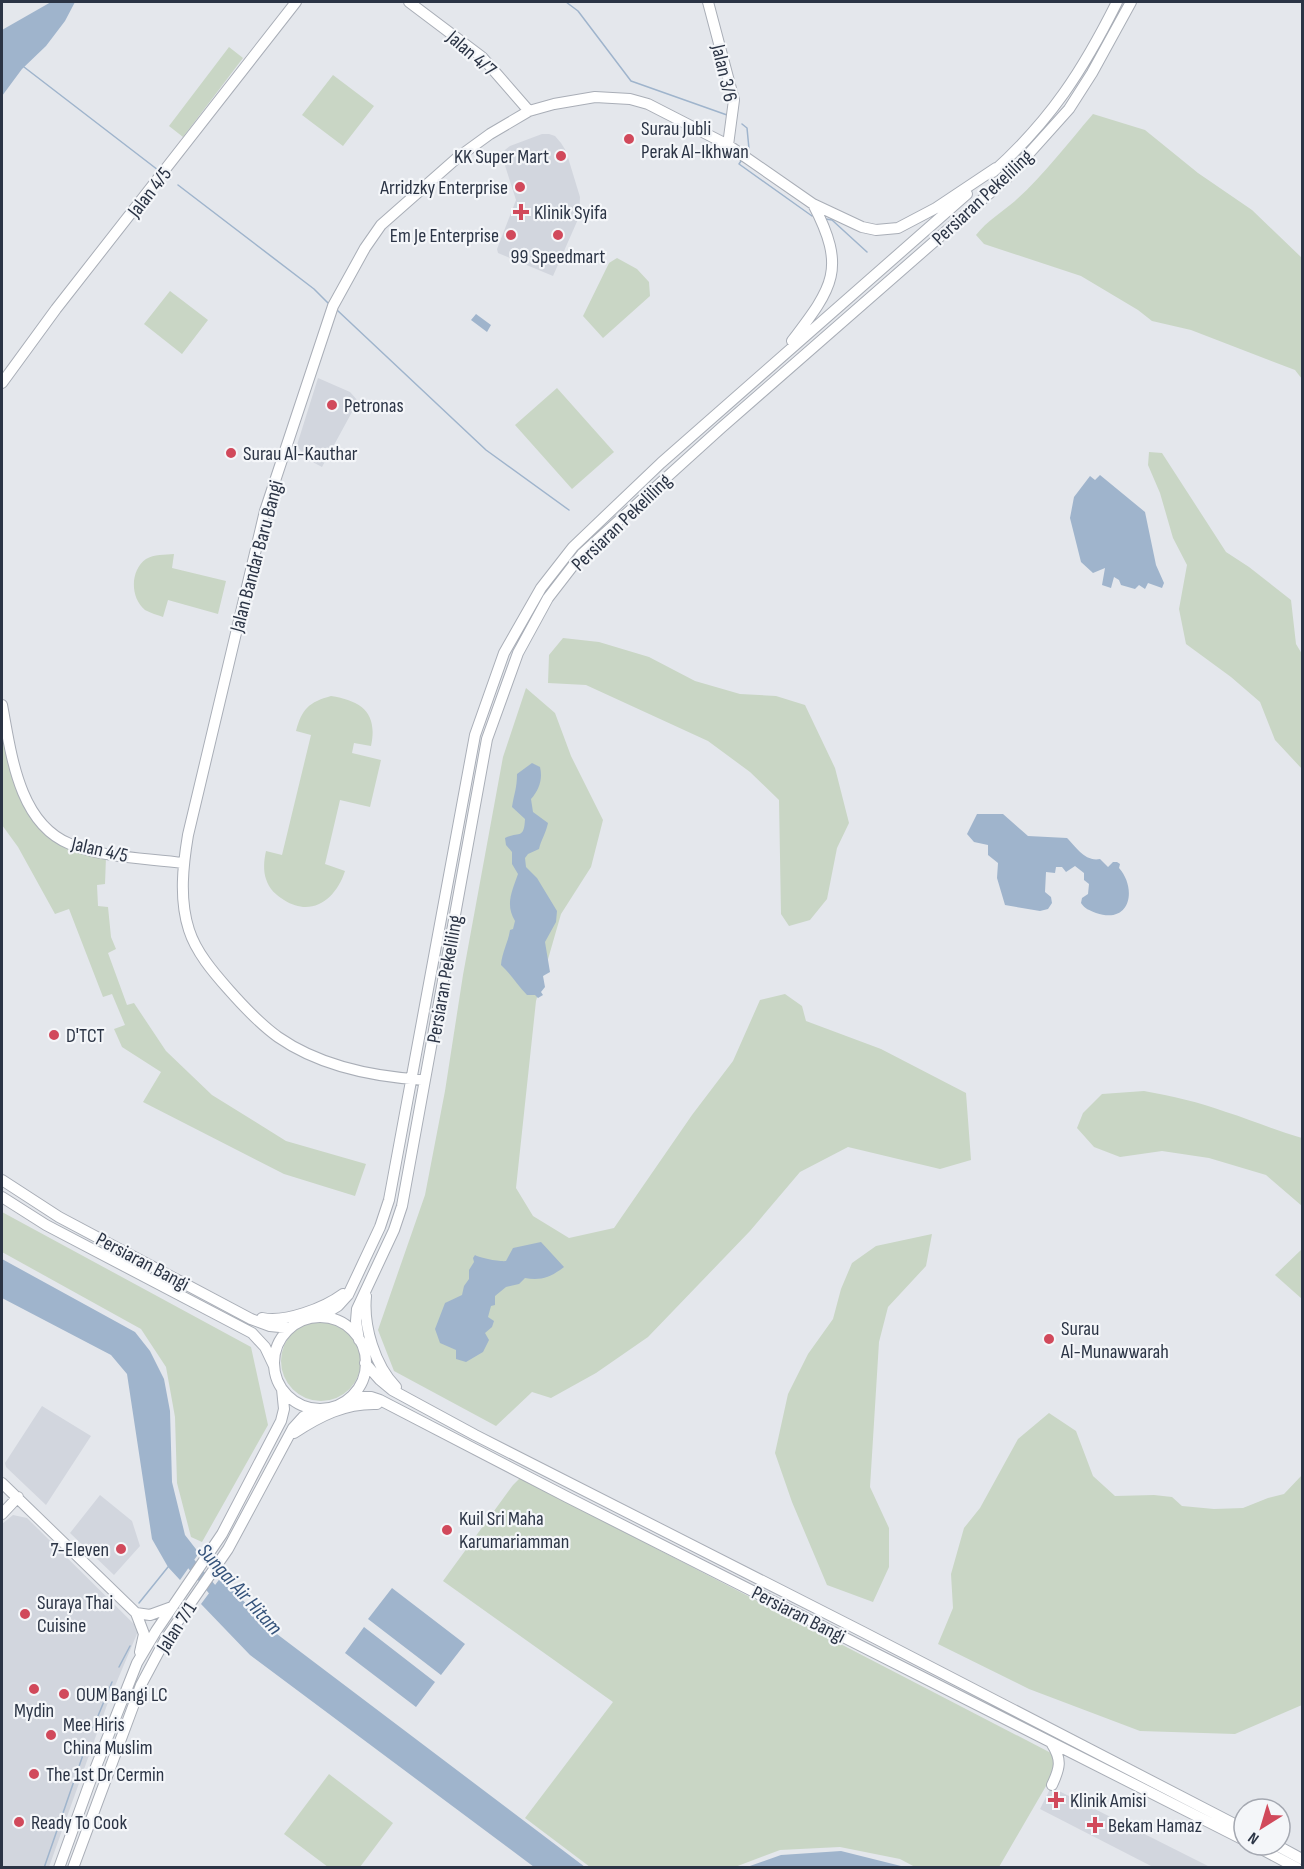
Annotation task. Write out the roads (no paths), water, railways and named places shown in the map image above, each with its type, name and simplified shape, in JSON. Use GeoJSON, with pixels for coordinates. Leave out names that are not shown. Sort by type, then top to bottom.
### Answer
{"type":"FeatureCollection","features":[{"type":"Feature","properties":{"kind":"main road","name":"Jalan 4/5"},"geometry":{"type":"LineString","coordinates":[[2,384],[56,309],[296,2]]}},
{"type":"Feature","properties":{"kind":"main road","name":"Jalan 4/7"},"geometry":{"type":"LineString","coordinates":[[409,2],[482,57],[529,111]]}},
{"type":"Feature","properties":{"kind":"main road","name":"Jalan 3/6"},"geometry":{"type":"LineString","coordinates":[[708,2],[734,100],[728,145]]}},
{"type":"Feature","properties":{"kind":"main road","name":"Persiaran Pekeliling"},"geometry":{"type":"LineString","coordinates":[[320,1317],[341,1304],[352,1286],[390,1200],[475,735],[504,653],[541,588],[573,547],[654,470],[1036,130],[1059,102],[1083,66],[1117,2]]}},
{"type":"Feature","properties":{"kind":"main road","name":"Persiaran Pekeliling"},"geometry":{"type":"LineString","coordinates":[[359,1340],[356,1313],[394,1230],[402,1206],[487,739],[518,653],[548,598],[582,554],[1007,178],[1069,109],[1092,73],[1131,2]]}},
{"type":"Feature","properties":{"kind":"main road","name":"Jalan Bandar Baru Bangi"},"geometry":{"type":"LineString","coordinates":[[425,1080],[365,1074],[305,1053],[278,1037],[250,1013],[205,961],[189,933],[184,904],[183,862],[237,623],[266,511],[333,306],[365,248],[389,217],[457,158],[490,134],[529,111],[595,97],[630,99],[648,104],[728,145],[813,204],[862,227],[876,230],[898,228],[936,208],[996,168]]}},
{"type":"Feature","properties":{"kind":"main road"},"geometry":{"type":"LineString","coordinates":[[778,360],[823,300],[830,283],[833,259],[829,238],[813,204]]}},
{"type":"Feature","properties":{"kind":"main road"},"geometry":{"type":"LineString","coordinates":[[654,470],[663,480]]}},
{"type":"Feature","properties":{"kind":"main road","name":"Jalan 4/5"},"geometry":{"type":"LineString","coordinates":[[2,705],[11,752],[24,796],[39,820],[50,831],[70,844],[109,854],[183,862]]}},
{"type":"Feature","properties":{"kind":"main road","name":"Persiaran Bangi"},"geometry":{"type":"LineString","coordinates":[[2,1180],[59,1217],[233,1309],[261,1323],[290,1328]]}},
{"type":"Feature","properties":{"kind":"main road","name":"Persiaran Bangi"},"geometry":{"type":"LineString","coordinates":[[2,1197],[45,1225],[240,1326],[263,1343],[274,1366]]}},
{"type":"Feature","properties":{"kind":"main road"},"geometry":{"type":"LineString","coordinates":[[233,1309],[267,1319],[285,1318],[327,1304],[352,1286]]}},
{"type":"Feature","properties":{"kind":"main road"},"geometry":{"type":"LineString","coordinates":[[368,1287],[365,1313],[378,1358],[386,1376],[410,1400]]}},
{"type":"Feature","properties":{"kind":"main road"},"geometry":{"type":"LineString","coordinates":[[320,1317],[342,1323],[359,1340],[364,1351],[363,1379],[351,1396],[336,1406],[318,1409],[301,1405],[282,1389],[274,1366],[276,1349],[279,1341],[290,1328],[301,1321],[320,1317]]}},
{"type":"Feature","properties":{"kind":"main road"},"geometry":{"type":"LineString","coordinates":[[240,1326],[263,1355],[274,1384],[277,1408],[273,1438]]}},
{"type":"Feature","properties":{"kind":"main road","name":"Persiaran Bangi"},"geometry":{"type":"LineString","coordinates":[[365,1363],[384,1384],[475,1435],[1232,1823]]}},
{"type":"Feature","properties":{"kind":"main road","name":"Jalan 7/1"},"geometry":{"type":"LineString","coordinates":[[137,1664],[229,1522],[284,1414],[282,1389]]}},
{"type":"Feature","properties":{"kind":"main road","name":"Persiaran Bangi"},"geometry":{"type":"LineString","coordinates":[[351,1396],[370,1397],[389,1405],[1232,1834]]}},
{"type":"Feature","properties":{"kind":"main road"},"geometry":{"type":"LineString","coordinates":[[285,1441],[312,1421],[334,1411],[360,1404],[389,1405]]}},
{"type":"Feature","properties":{"kind":"main road","name":"Jalan 7/1"},"geometry":{"type":"LineString","coordinates":[[73,1868],[141,1685],[165,1641],[249,1513],[285,1441],[300,1420],[318,1409]]}},
{"type":"Feature","properties":{"kind":"main road","name":"Jalan 7/1"},"geometry":{"type":"LineString","coordinates":[[2,1484],[136,1613],[144,1634],[137,1664],[59,1868]]}},
{"type":"Feature","properties":{"kind":"main road"},"geometry":{"type":"LineString","coordinates":[[2,1514],[18,1497]]}},
{"type":"Feature","properties":{"kind":"main road","name":"Jalan 7/1"},"geometry":{"type":"LineString","coordinates":[[136,1613],[150,1615],[173,1607]]}},
{"type":"Feature","properties":{"kind":"main road"},"geometry":{"type":"LineString","coordinates":[[1050,1742],[1059,1755],[1060,1762],[1060,1769],[1052,1785]]}},
{"type":"Feature","properties":{"kind":"main road"},"geometry":{"type":"LineString","coordinates":[[1281,1863],[1297,1868]]}},
{"type":"Feature","properties":{"kind":"water"},"geometry":{"type":"Polygon","coordinates":[[[51,2],[75,2],[65,21],[46,46],[22,69],[2,96],[2,30],[51,2]]]}},
{"type":"Feature","properties":{"kind":"water"},"geometry":{"type":"Polygon","coordinates":[[[476,314],[491,325],[487,332],[471,320],[476,314]]]}},
{"type":"Feature","properties":{"kind":"water"},"geometry":{"type":"Polygon","coordinates":[[[1100,475],[1145,512],[1156,565],[1164,583],[1162,588],[1148,583],[1145,589],[1139,585],[1135,589],[1121,585],[1114,577],[1111,588],[1102,585],[1105,568],[1093,573],[1081,562],[1070,518],[1074,497],[1090,476],[1095,480],[1100,475]]]}},
{"type":"Feature","properties":{"kind":"water"},"geometry":{"type":"Polygon","coordinates":[[[532,763],[540,767],[541,776],[538,788],[531,799],[533,812],[548,823],[539,849],[525,858],[526,867],[537,878],[557,911],[556,922],[545,942],[550,972],[543,976],[545,987],[541,992],[543,995],[538,998],[535,995],[527,995],[501,965],[510,930],[513,929],[515,921],[510,904],[518,874],[512,864],[512,852],[506,845],[505,838],[520,834],[523,830],[525,819],[512,807],[517,774],[532,763]]]}},
{"type":"Feature","properties":{"kind":"water"},"geometry":{"type":"Polygon","coordinates":[[[977,814],[1003,814],[1028,836],[1067,838],[1085,856],[1100,859],[1108,867],[1113,862],[1117,862],[1120,864],[1119,868],[1128,885],[1129,894],[1123,909],[1117,914],[1108,915],[1096,913],[1084,907],[1081,903],[1082,898],[1088,894],[1089,884],[1084,880],[1084,873],[1075,866],[1066,872],[1062,867],[1056,867],[1055,873],[1046,872],[1045,892],[1051,897],[1052,903],[1048,909],[1040,911],[1005,905],[997,878],[998,863],[988,855],[988,845],[974,842],[967,834],[977,814]]]}},
{"type":"Feature","properties":{"kind":"water"},"geometry":{"type":"Polygon","coordinates":[[[541,1242],[564,1267],[546,1277],[525,1278],[519,1284],[506,1287],[495,1296],[495,1305],[491,1306],[488,1317],[494,1321],[492,1327],[485,1333],[489,1340],[483,1352],[466,1362],[456,1359],[456,1350],[440,1343],[435,1329],[445,1303],[462,1295],[475,1255],[490,1260],[506,1261],[513,1248],[541,1242]]]}},
{"type":"Feature","properties":{"kind":"water"},"geometry":{"type":"Polygon","coordinates":[[[2,1259],[135,1332],[150,1351],[164,1379],[170,1411],[172,1482],[185,1535],[199,1553],[180,1580],[168,1567],[152,1539],[127,1374],[111,1355],[2,1298],[2,1259]]]}},
{"type":"Feature","properties":{"kind":"water"},"geometry":{"type":"Polygon","coordinates":[[[221,1577],[269,1628],[585,1867],[534,1867],[250,1655],[201,1604],[221,1577]]]}},
{"type":"Feature","properties":{"kind":"water"},"geometry":{"type":"Polygon","coordinates":[[[392,1588],[465,1644],[441,1675],[368,1619],[392,1588]]]}},
{"type":"Feature","properties":{"kind":"water"},"geometry":{"type":"Polygon","coordinates":[[[364,1627],[435,1682],[416,1707],[345,1653],[364,1627]]]}},
{"type":"Feature","properties":{"kind":"water"},"geometry":{"type":"Polygon","coordinates":[[[841,1851],[905,1867],[747,1867],[781,1855],[841,1851]]]}},
{"type":"Feature","properties":{"kind":"waterway"},"geometry":{"type":"LineString","coordinates":[[566,2],[578,11],[631,81],[727,115]]}},
{"type":"Feature","properties":{"kind":"waterway"},"geometry":{"type":"LineString","coordinates":[[24,67],[158,170]]}},
{"type":"Feature","properties":{"kind":"waterway"},"geometry":{"type":"LineString","coordinates":[[742,124],[747,128],[749,149]]}},
{"type":"Feature","properties":{"kind":"waterway"},"geometry":{"type":"LineString","coordinates":[[741,161],[739,164],[812,216]]}},
{"type":"Feature","properties":{"kind":"waterway"},"geometry":{"type":"LineString","coordinates":[[178,185],[314,289],[328,303]]}},
{"type":"Feature","properties":{"kind":"waterway"},"geometry":{"type":"LineString","coordinates":[[826,219],[832,220],[867,252]]}},
{"type":"Feature","properties":{"kind":"waterway"},"geometry":{"type":"LineString","coordinates":[[337,310],[486,450],[569,510]]}},
{"type":"Feature","properties":{"kind":"waterway","name":"Sungai Air Hitam"},"geometry":{"type":"LineString","coordinates":[[183,1554],[221,1600]]}},
{"type":"Feature","properties":{"kind":"waterway"},"geometry":{"type":"LineString","coordinates":[[139,1603],[168,1567]]}},
{"type":"Feature","properties":{"kind":"waterway"},"geometry":{"type":"LineString","coordinates":[[119,1667],[130,1646]]}},
{"type":"Feature","properties":{"kind":"waterway"},"geometry":{"type":"LineString","coordinates":[[93,1728],[112,1682]]}},
{"type":"Feature","properties":{"kind":"waterway"},"geometry":{"type":"LineString","coordinates":[[44,1868],[84,1752]]}},
{"type":"Feature","properties":{"kind":"place","name":"Surau Jubli Perak Al-Ikhwan"},"geometry":{"type":"Point","coordinates":[629,139]}},
{"type":"Feature","properties":{"kind":"place","name":"KK Super Mart"},"geometry":{"type":"Point","coordinates":[561,156]}},
{"type":"Feature","properties":{"kind":"place","name":"Arridzky Enterprise"},"geometry":{"type":"Point","coordinates":[520,187]}},
{"type":"Feature","properties":{"kind":"place","name":"Klinik Syifa"},"geometry":{"type":"Point","coordinates":[521,212]}},
{"type":"Feature","properties":{"kind":"place","name":"Em Je Enterprise"},"geometry":{"type":"Point","coordinates":[511,235]}},
{"type":"Feature","properties":{"kind":"place","name":"99 Speedmart"},"geometry":{"type":"Point","coordinates":[558,235]}},
{"type":"Feature","properties":{"kind":"place","name":"Petronas"},"geometry":{"type":"Point","coordinates":[332,405]}},
{"type":"Feature","properties":{"kind":"place","name":"Surau Al-Kauthar"},"geometry":{"type":"Point","coordinates":[231,453]}},
{"type":"Feature","properties":{"kind":"place","name":"D'TCT"},"geometry":{"type":"Point","coordinates":[54,1035]}},
{"type":"Feature","properties":{"kind":"place","name":"Surau Al-Munawwarah"},"geometry":{"type":"Point","coordinates":[1049,1339]}},
{"type":"Feature","properties":{"kind":"place","name":"Kuil Sri Maha Karumariamman"},"geometry":{"type":"Point","coordinates":[447,1530]}},
{"type":"Feature","properties":{"kind":"place","name":"7-Eleven"},"geometry":{"type":"Point","coordinates":[121,1549]}},
{"type":"Feature","properties":{"kind":"place","name":"Suraya Thai Cuisine"},"geometry":{"type":"Point","coordinates":[25,1614]}},
{"type":"Feature","properties":{"kind":"place","name":"Mydin"},"geometry":{"type":"Point","coordinates":[34,1689]}},
{"type":"Feature","properties":{"kind":"place","name":"OUM Bangi LC"},"geometry":{"type":"Point","coordinates":[64,1694]}},
{"type":"Feature","properties":{"kind":"place","name":"Mee Hiris China Muslim"},"geometry":{"type":"Point","coordinates":[51,1735]}},
{"type":"Feature","properties":{"kind":"place","name":"The 1st Dr Cermin"},"geometry":{"type":"Point","coordinates":[34,1774]}},
{"type":"Feature","properties":{"kind":"place","name":"Klinik Amisi"},"geometry":{"type":"Point","coordinates":[1056,1800]}},
{"type":"Feature","properties":{"kind":"place","name":"Ready To Cook"},"geometry":{"type":"Point","coordinates":[19,1822]}},
{"type":"Feature","properties":{"kind":"place","name":"Bekam Hamaz"},"geometry":{"type":"Point","coordinates":[1095,1825]}}]}
